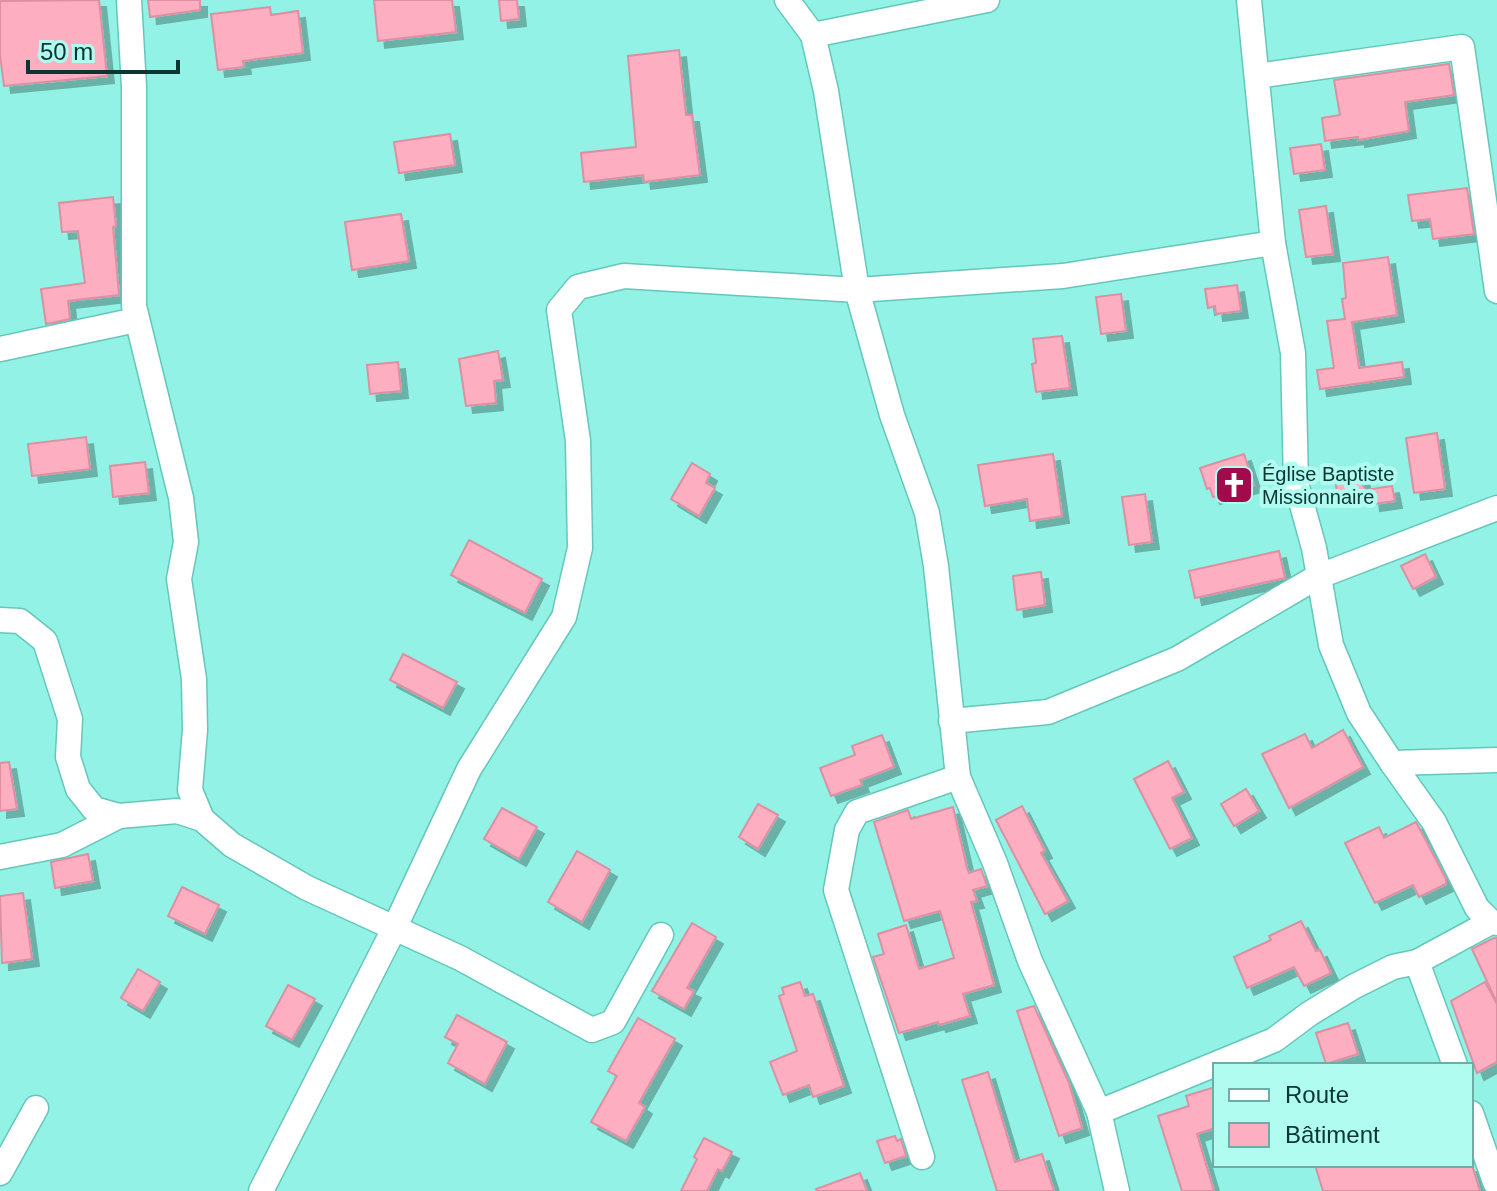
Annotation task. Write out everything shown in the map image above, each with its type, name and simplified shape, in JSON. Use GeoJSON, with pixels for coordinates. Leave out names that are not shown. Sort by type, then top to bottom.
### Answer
{"type":"FeatureCollection","features":[{"type":"Feature","properties":{"kind":"street"},"geometry":{"type":"LineString","coordinates":[[129,0],[134,87],[136,320],[183,513],[186,542],[179,579],[194,679],[195,730],[190,790],[202,819]]}},
{"type":"Feature","properties":{"kind":"street"},"geometry":{"type":"LineString","coordinates":[[787,0],[813,35],[826,91],[857,290],[892,415],[927,513],[936,566],[958,777],[995,863],[1030,961],[1099,1112],[1117,1191]]}},
{"type":"Feature","properties":{"kind":"street"},"geometry":{"type":"LineString","coordinates":[[813,35],[987,0]]}},
{"type":"Feature","properties":{"kind":"street"},"geometry":{"type":"LineString","coordinates":[[1218,1063],[1274,1040],[1353,987],[1393,967],[1417,962],[1494,922],[1477,908],[1434,822],[1359,713],[1331,645],[1314,548],[1296,483],[1293,353],[1273,243],[1249,0]]}},
{"type":"Feature","properties":{"kind":"street"},"geometry":{"type":"LineString","coordinates":[[1257,76],[1462,47],[1497,291]]}},
{"type":"Feature","properties":{"kind":"street"},"geometry":{"type":"LineString","coordinates":[[261,1191],[394,929],[469,769],[564,617],[580,548],[578,441],[559,310],[578,287],[624,276],[857,290],[1063,276],[1273,243]]}},
{"type":"Feature","properties":{"kind":"street"},"geometry":{"type":"LineString","coordinates":[[0,349],[136,320]]}},
{"type":"Feature","properties":{"kind":"street"},"geometry":{"type":"LineString","coordinates":[[951,721],[1048,712],[1177,659],[1317,577],[1497,508]]}},
{"type":"Feature","properties":{"kind":"street"},"geometry":{"type":"LineString","coordinates":[[0,620],[20,621],[45,641],[70,719],[68,757],[78,789],[94,809],[119,816],[177,811],[202,819],[232,845],[282,874],[460,958],[592,1030],[613,1022],[661,935]]}},
{"type":"Feature","properties":{"kind":"street"},"geometry":{"type":"LineString","coordinates":[[1392,763],[1497,760]]}},
{"type":"Feature","properties":{"kind":"street"},"geometry":{"type":"LineString","coordinates":[[922,1157],[836,890],[847,830],[857,812],[958,777]]}},
{"type":"Feature","properties":{"kind":"street"},"geometry":{"type":"LineString","coordinates":[[0,857],[62,845],[119,816]]}},
{"type":"Feature","properties":{"kind":"street"},"geometry":{"type":"LineString","coordinates":[[1417,962],[1454,1063]]}},
{"type":"Feature","properties":{"kind":"street"},"geometry":{"type":"LineString","coordinates":[[1099,1112],[1213,1065]]}},
{"type":"Feature","properties":{"kind":"street"},"geometry":{"type":"LineString","coordinates":[[0,1173],[36,1108]]}},
{"type":"Feature","properties":{"kind":"street"},"geometry":{"type":"LineString","coordinates":[[1473,1119],[1495,1182]]}},
{"type":"Feature","properties":{"kind":"building"},"geometry":{"type":"Polygon","coordinates":[[[99,0],[107,76],[4,86],[0,55],[0,1],[99,0]]]}},
{"type":"Feature","properties":{"kind":"building"},"geometry":{"type":"Polygon","coordinates":[[[148,0],[200,0],[200,10],[150,17],[148,0]]]}},
{"type":"Feature","properties":{"kind":"building"},"geometry":{"type":"Polygon","coordinates":[[[374,0],[452,0],[456,32],[378,41],[374,0]]]}},
{"type":"Feature","properties":{"kind":"building"},"geometry":{"type":"Polygon","coordinates":[[[499,0],[517,0],[519,19],[501,21],[499,0]]]}},
{"type":"Feature","properties":{"kind":"building"},"geometry":{"type":"Polygon","coordinates":[[[270,7],[271,15],[298,11],[303,53],[243,61],[244,67],[218,70],[211,14],[270,7]]]}},
{"type":"Feature","properties":{"kind":"building"},"geometry":{"type":"Polygon","coordinates":[[[679,50],[686,115],[692,115],[700,175],[644,182],[643,175],[584,182],[581,153],[636,147],[628,56],[679,50]]]}},
{"type":"Feature","properties":{"kind":"building"},"geometry":{"type":"Polygon","coordinates":[[[1449,64],[1454,95],[1405,102],[1409,131],[1358,140],[1358,137],[1325,141],[1322,118],[1340,115],[1334,80],[1449,64]]]}},
{"type":"Feature","properties":{"kind":"building"},"geometry":{"type":"Polygon","coordinates":[[[450,134],[455,165],[399,173],[394,142],[450,134]]]}},
{"type":"Feature","properties":{"kind":"building"},"geometry":{"type":"Polygon","coordinates":[[[1321,144],[1325,170],[1294,174],[1290,148],[1321,144]]]}},
{"type":"Feature","properties":{"kind":"building"},"geometry":{"type":"Polygon","coordinates":[[[1467,188],[1474,234],[1433,239],[1430,219],[1412,221],[1408,195],[1467,188]]]}},
{"type":"Feature","properties":{"kind":"building"},"geometry":{"type":"Polygon","coordinates":[[[113,197],[119,295],[68,301],[70,319],[46,324],[41,289],[85,283],[78,231],[62,232],[59,203],[113,197]]]}},
{"type":"Feature","properties":{"kind":"building"},"geometry":{"type":"Polygon","coordinates":[[[1326,206],[1333,254],[1306,257],[1299,210],[1326,206]]]}},
{"type":"Feature","properties":{"kind":"building"},"geometry":{"type":"Polygon","coordinates":[[[401,214],[409,261],[352,270],[345,222],[401,214]]]}},
{"type":"Feature","properties":{"kind":"building"},"geometry":{"type":"Polygon","coordinates":[[[1388,257],[1397,315],[1352,322],[1359,368],[1402,362],[1404,377],[1320,389],[1317,370],[1334,368],[1327,321],[1345,319],[1343,263],[1388,257]]]}},
{"type":"Feature","properties":{"kind":"building"},"geometry":{"type":"Polygon","coordinates":[[[1237,285],[1241,311],[1216,314],[1215,306],[1208,308],[1205,289],[1237,285]]]}},
{"type":"Feature","properties":{"kind":"building"},"geometry":{"type":"Polygon","coordinates":[[[1121,294],[1126,331],[1101,334],[1096,297],[1121,294]]]}},
{"type":"Feature","properties":{"kind":"building"},"geometry":{"type":"Polygon","coordinates":[[[1062,336],[1070,388],[1036,392],[1032,364],[1036,363],[1033,339],[1062,336]]]}},
{"type":"Feature","properties":{"kind":"building"},"geometry":{"type":"Polygon","coordinates":[[[498,351],[503,380],[494,381],[496,403],[466,406],[459,359],[498,351]]]}},
{"type":"Feature","properties":{"kind":"building"},"geometry":{"type":"Polygon","coordinates":[[[398,362],[401,391],[370,394],[367,365],[398,362]]]}},
{"type":"Feature","properties":{"kind":"building"},"geometry":{"type":"Polygon","coordinates":[[[1437,433],[1445,489],[1414,493],[1406,438],[1437,433]]]}},
{"type":"Feature","properties":{"kind":"building"},"geometry":{"type":"Polygon","coordinates":[[[86,437],[90,469],[32,476],[28,444],[86,437]]]}},
{"type":"Feature","properties":{"kind":"building"},"geometry":{"type":"Polygon","coordinates":[[[1053,454],[1062,516],[1030,521],[1027,499],[985,506],[978,465],[1053,454]]]}},
{"type":"Feature","properties":{"kind":"building"},"geometry":{"type":"Polygon","coordinates":[[[1244,454],[1254,485],[1213,497],[1200,468],[1244,454]]]}},
{"type":"Feature","properties":{"kind":"building"},"geometry":{"type":"Polygon","coordinates":[[[145,462],[149,493],[113,497],[110,466],[145,462]]]}},
{"type":"Feature","properties":{"kind":"building"},"geometry":{"type":"Polygon","coordinates":[[[692,463],[710,474],[706,483],[715,488],[699,516],[671,499],[692,463]]]}},
{"type":"Feature","properties":{"kind":"building"},"geometry":{"type":"Polygon","coordinates":[[[1361,467],[1365,495],[1338,499],[1334,471],[1361,467]]]}},
{"type":"Feature","properties":{"kind":"building"},"geometry":{"type":"Polygon","coordinates":[[[1392,486],[1395,501],[1373,504],[1371,489],[1392,486]]]}},
{"type":"Feature","properties":{"kind":"building"},"geometry":{"type":"Polygon","coordinates":[[[1145,494],[1152,542],[1129,545],[1122,497],[1145,494]]]}},
{"type":"Feature","properties":{"kind":"building"},"geometry":{"type":"Polygon","coordinates":[[[469,540],[542,579],[525,613],[451,575],[469,540]]]}},
{"type":"Feature","properties":{"kind":"building"},"geometry":{"type":"Polygon","coordinates":[[[1279,551],[1285,578],[1195,598],[1189,571],[1279,551]]]}},
{"type":"Feature","properties":{"kind":"building"},"geometry":{"type":"Polygon","coordinates":[[[1425,554],[1436,577],[1413,589],[1401,566],[1425,554]]]}},
{"type":"Feature","properties":{"kind":"building"},"geometry":{"type":"Polygon","coordinates":[[[1041,572],[1045,605],[1017,610],[1013,576],[1041,572]]]}},
{"type":"Feature","properties":{"kind":"building"},"geometry":{"type":"Polygon","coordinates":[[[403,654],[457,682],[443,708],[390,680],[403,654]]]}},
{"type":"Feature","properties":{"kind":"building"},"geometry":{"type":"Polygon","coordinates":[[[1343,730],[1363,767],[1289,808],[1262,754],[1305,734],[1312,748],[1343,730]]]}},
{"type":"Feature","properties":{"kind":"building"},"geometry":{"type":"Polygon","coordinates":[[[882,735],[894,767],[860,780],[862,785],[831,796],[820,768],[855,755],[852,746],[882,735]]]}},
{"type":"Feature","properties":{"kind":"building"},"geometry":{"type":"Polygon","coordinates":[[[1168,761],[1184,792],[1172,798],[1192,838],[1170,849],[1134,779],[1168,761]]]}},
{"type":"Feature","properties":{"kind":"building"},"geometry":{"type":"Polygon","coordinates":[[[9,762],[17,809],[0,811],[0,763],[9,762]]]}},
{"type":"Feature","properties":{"kind":"building"},"geometry":{"type":"Polygon","coordinates":[[[1246,789],[1259,811],[1234,826],[1221,804],[1246,789]]]}},
{"type":"Feature","properties":{"kind":"building"},"geometry":{"type":"Polygon","coordinates":[[[758,804],[778,815],[758,849],[739,837],[758,804]]]}},
{"type":"Feature","properties":{"kind":"building"},"geometry":{"type":"Polygon","coordinates":[[[1022,806],[1045,851],[1041,853],[1068,901],[1045,914],[996,820],[1022,806]]]}},
{"type":"Feature","properties":{"kind":"building"},"geometry":{"type":"Polygon","coordinates":[[[953,807],[969,873],[981,869],[987,886],[973,890],[977,901],[971,902],[994,985],[963,994],[970,1016],[899,1033],[873,957],[884,954],[878,934],[906,925],[919,969],[954,958],[940,911],[904,921],[874,822],[908,810],[911,819],[953,807]]]}},
{"type":"Feature","properties":{"kind":"building"},"geometry":{"type":"Polygon","coordinates":[[[502,808],[537,827],[519,859],[484,839],[502,808]]]}},
{"type":"Feature","properties":{"kind":"building"},"geometry":{"type":"Polygon","coordinates":[[[1416,822],[1446,884],[1419,897],[1413,885],[1375,903],[1345,843],[1379,827],[1384,838],[1416,822]]]}},
{"type":"Feature","properties":{"kind":"building"},"geometry":{"type":"Polygon","coordinates":[[[577,851],[610,870],[582,922],[548,902],[577,851]]]}},
{"type":"Feature","properties":{"kind":"building"},"geometry":{"type":"Polygon","coordinates":[[[88,854],[93,881],[55,888],[51,862],[88,854]]]}},
{"type":"Feature","properties":{"kind":"building"},"geometry":{"type":"Polygon","coordinates":[[[182,887],[219,905],[205,934],[168,916],[182,887]]]}},
{"type":"Feature","properties":{"kind":"building"},"geometry":{"type":"Polygon","coordinates":[[[23,893],[32,959],[2,963],[0,896],[23,893]]]}},
{"type":"Feature","properties":{"kind":"building"},"geometry":{"type":"Polygon","coordinates":[[[1301,921],[1331,973],[1304,986],[1294,967],[1247,988],[1234,957],[1271,940],[1269,936],[1301,921]]]}},
{"type":"Feature","properties":{"kind":"building"},"geometry":{"type":"Polygon","coordinates":[[[692,923],[716,937],[687,988],[694,991],[684,1009],[652,991],[692,923]]]}},
{"type":"Feature","properties":{"kind":"building"},"geometry":{"type":"Polygon","coordinates":[[[1497,938],[1497,1003],[1472,949],[1497,938]]]}},
{"type":"Feature","properties":{"kind":"building"},"geometry":{"type":"Polygon","coordinates":[[[138,969],[160,982],[143,1011],[121,998],[138,969]]]}},
{"type":"Feature","properties":{"kind":"building"},"geometry":{"type":"Polygon","coordinates":[[[800,982],[805,996],[813,994],[844,1086],[813,1097],[809,1085],[783,1095],[770,1062],[797,1051],[779,996],[784,994],[782,988],[800,982]]]}},
{"type":"Feature","properties":{"kind":"building"},"geometry":{"type":"Polygon","coordinates":[[[1485,982],[1497,1004],[1497,1062],[1477,1073],[1451,1001],[1485,982]]]}},
{"type":"Feature","properties":{"kind":"building"},"geometry":{"type":"Polygon","coordinates":[[[288,985],[315,999],[292,1040],[266,1026],[288,985]]]}},
{"type":"Feature","properties":{"kind":"building"},"geometry":{"type":"Polygon","coordinates":[[[1034,1006],[1069,1083],[1082,1128],[1059,1136],[1017,1011],[1034,1006]]]}},
{"type":"Feature","properties":{"kind":"building"},"geometry":{"type":"Polygon","coordinates":[[[457,1015],[507,1042],[485,1084],[448,1063],[458,1044],[445,1037],[457,1015]]]}},
{"type":"Feature","properties":{"kind":"building"},"geometry":{"type":"Polygon","coordinates":[[[638,1018],[675,1039],[639,1103],[645,1107],[626,1141],[591,1122],[617,1076],[608,1071],[638,1018]]]}},
{"type":"Feature","properties":{"kind":"building"},"geometry":{"type":"Polygon","coordinates":[[[1348,1023],[1358,1054],[1326,1063],[1316,1033],[1348,1023]]]}},
{"type":"Feature","properties":{"kind":"building"},"geometry":{"type":"Polygon","coordinates":[[[988,1072],[1015,1162],[1042,1154],[1054,1191],[997,1191],[962,1080],[988,1072]]]}},
{"type":"Feature","properties":{"kind":"building"},"geometry":{"type":"Polygon","coordinates":[[[1213,1088],[1213,1129],[1197,1134],[1214,1191],[1182,1191],[1158,1116],[1189,1106],[1186,1096],[1213,1088]]]}},
{"type":"Feature","properties":{"kind":"building"},"geometry":{"type":"Polygon","coordinates":[[[895,1136],[897,1141],[901,1139],[906,1156],[885,1163],[877,1141],[895,1136]]]}},
{"type":"Feature","properties":{"kind":"building"},"geometry":{"type":"Polygon","coordinates":[[[704,1138],[732,1152],[722,1171],[718,1169],[707,1191],[681,1191],[697,1159],[694,1157],[704,1138]]]}},
{"type":"Feature","properties":{"kind":"building"},"geometry":{"type":"Polygon","coordinates":[[[1316,1167],[1473,1167],[1480,1191],[1323,1191],[1316,1167]]]}},
{"type":"Feature","properties":{"kind":"building"},"geometry":{"type":"Polygon","coordinates":[[[860,1173],[867,1191],[816,1189],[860,1173]]]}},
{"type":"Feature","properties":{"kind":"place","name":"Église Baptiste Missionnaire"},"geometry":{"type":"Point","coordinates":[1234,485]}}]}
